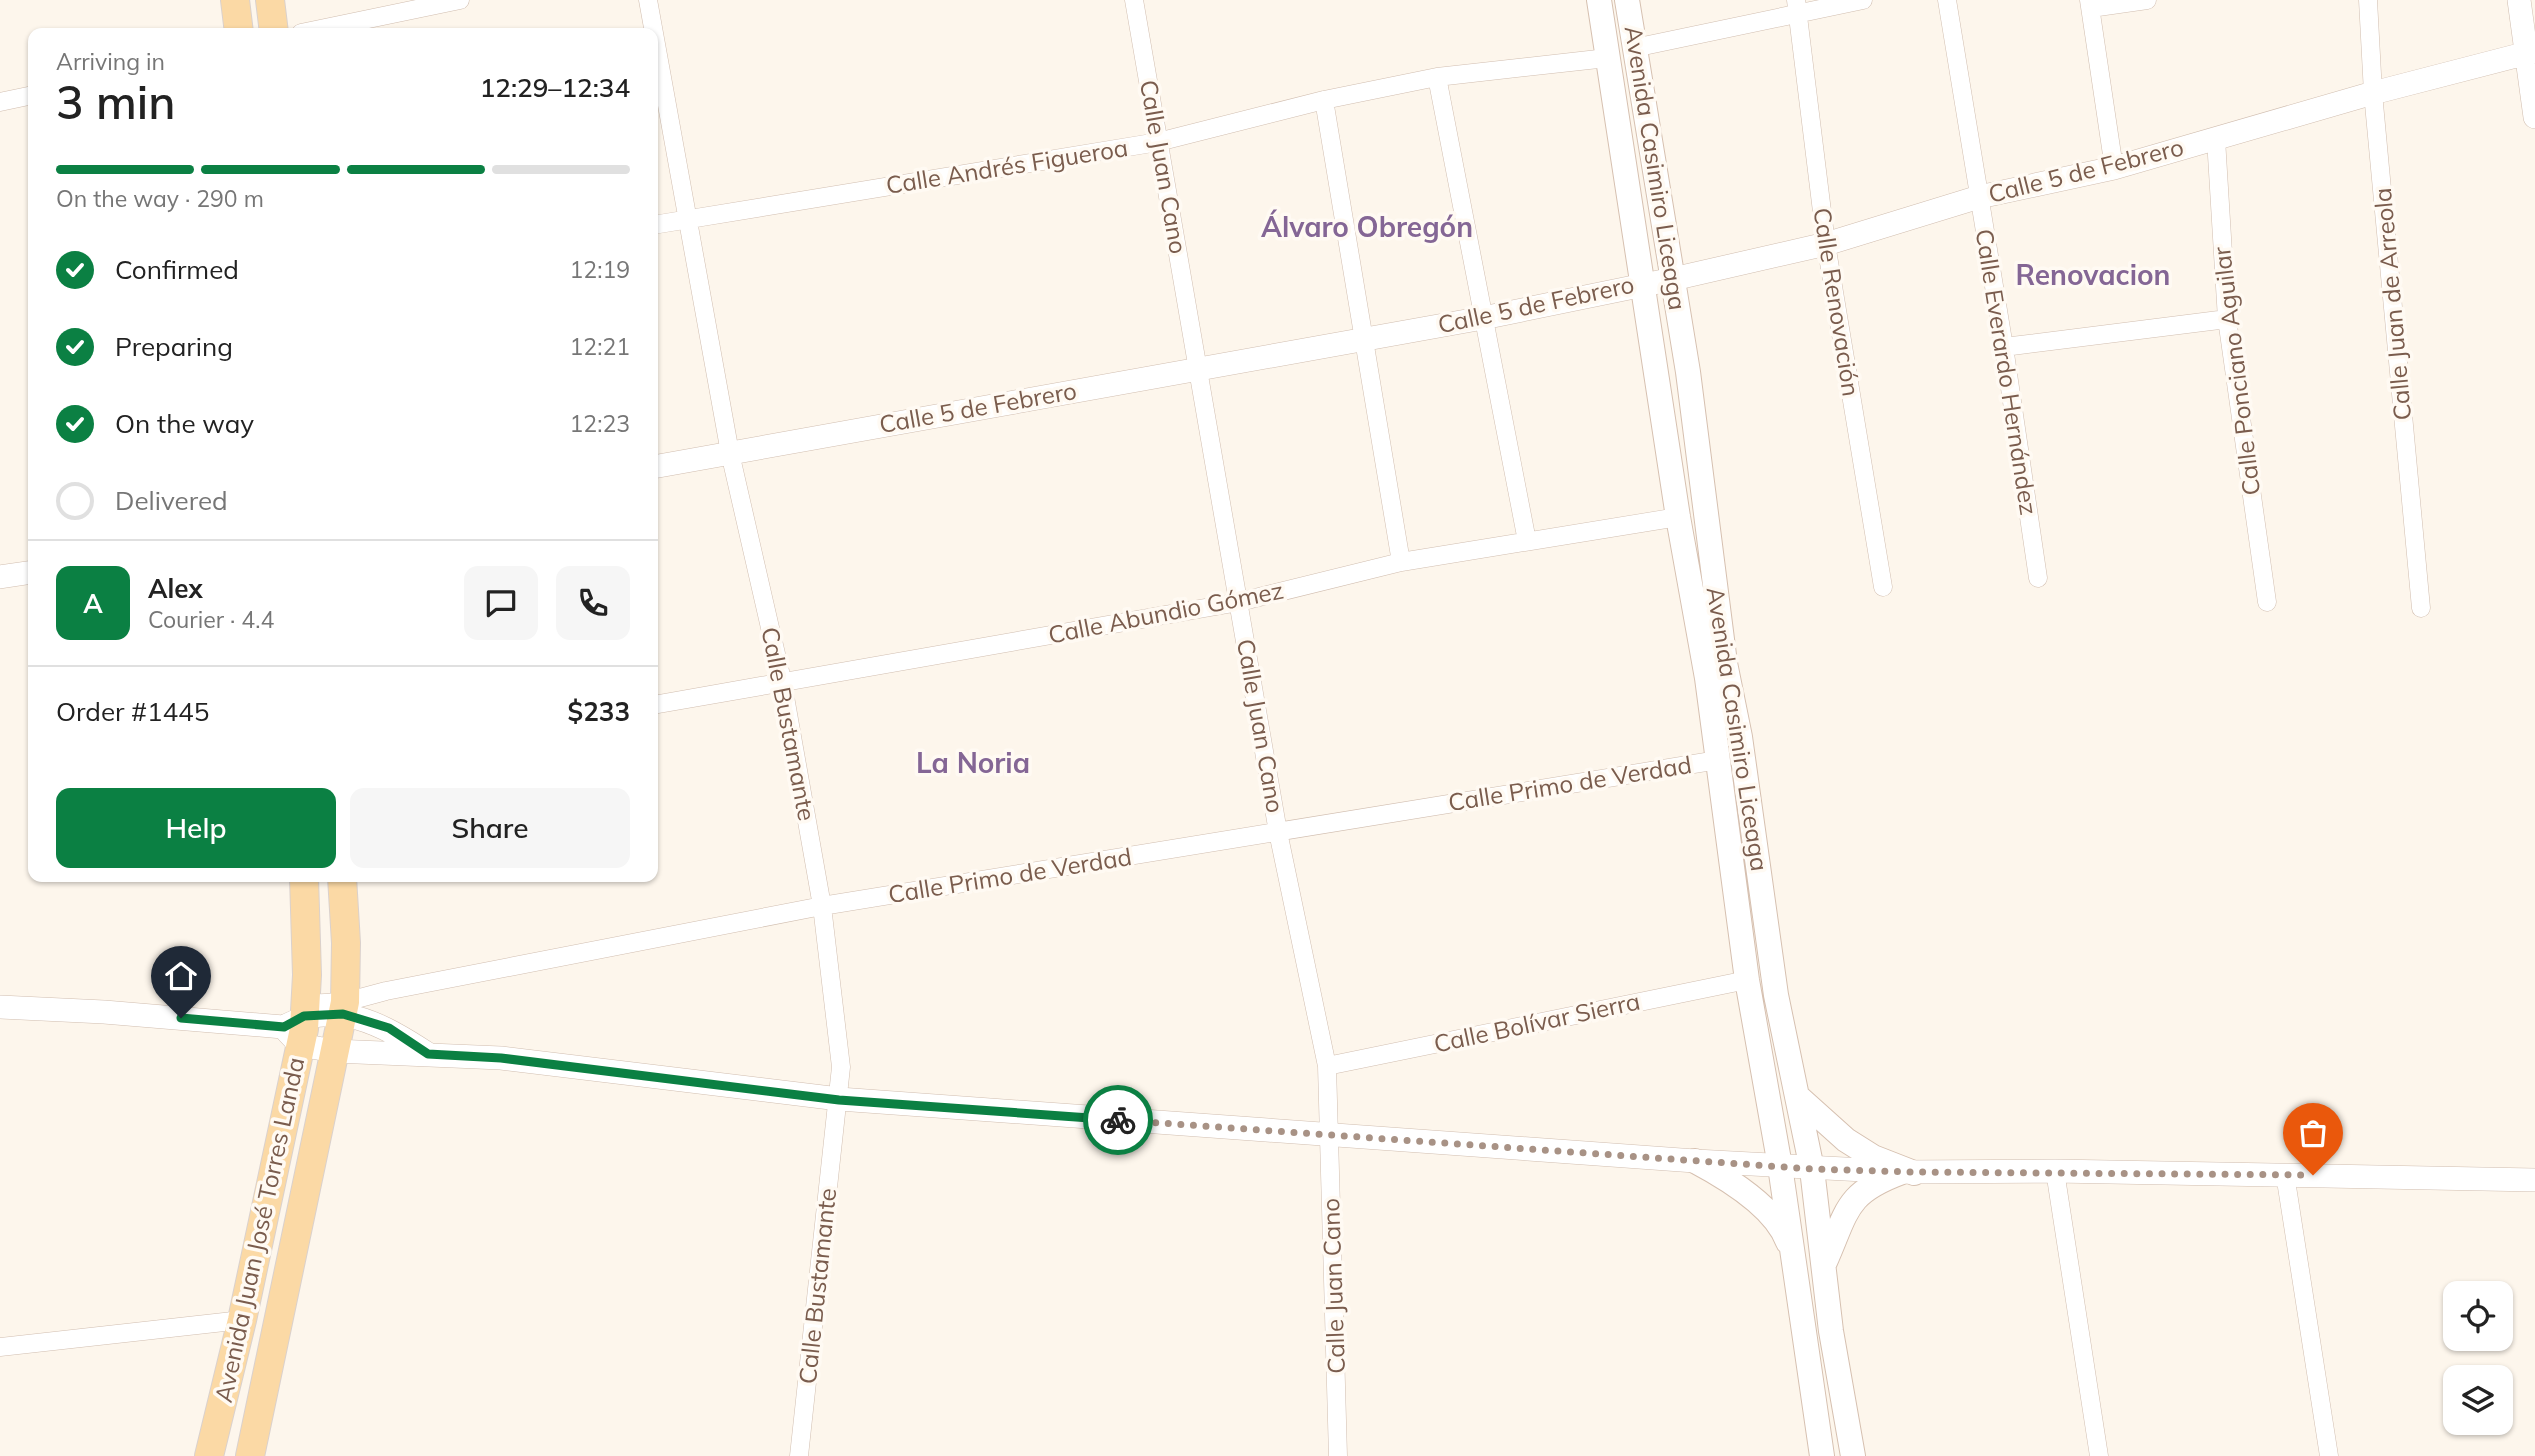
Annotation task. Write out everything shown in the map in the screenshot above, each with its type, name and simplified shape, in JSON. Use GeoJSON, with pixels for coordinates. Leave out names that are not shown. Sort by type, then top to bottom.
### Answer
{"type":"FeatureCollection","features":[{"type":"Feature","properties":{"kind":"main road"},"geometry":{"type":"LineString","coordinates":[[235,0],[238,28]]}},
{"type":"Feature","properties":{"kind":"main road"},"geometry":{"type":"LineString","coordinates":[[270,0],[273,28]]}},
{"type":"Feature","properties":{"kind":"main road","name":"Avenida Casimiro Liceaga"},"geometry":{"type":"LineString","coordinates":[[1600,0],[1678,517],[1707,677],[1746,980],[1780,1166],[1822,1456]]}},
{"type":"Feature","properties":{"kind":"main road","name":"Avenida Casimiro Liceaga"},"geometry":{"type":"LineString","coordinates":[[1627,0],[1688,372],[1725,663],[1740,737],[1776,995],[1812,1169],[1831,1331],[1853,1456]]}},
{"type":"Feature","properties":{"kind":"main road","name":"Avenida Juan José Torres Landa"},"geometry":{"type":"LineString","coordinates":[[209,1456],[242,1320],[298,1023],[304,882]]}},
{"type":"Feature","properties":{"kind":"main road","name":"Avenida Juan José Torres Landa"},"geometry":{"type":"LineString","coordinates":[[250,1456],[344,1008],[346,943],[342,882]]}},
{"type":"Feature","properties":{"kind":"main road"},"geometry":{"type":"LineString","coordinates":[[1797,1096],[1846,1140],[1873,1157],[1908,1172]]}},
{"type":"Feature","properties":{"kind":"main road"},"geometry":{"type":"LineString","coordinates":[[1695,1161],[1732,1181],[1755,1202],[1786,1237],[1794,1260]]}},
{"type":"Feature","properties":{"kind":"main road"},"geometry":{"type":"LineString","coordinates":[[1825,1262],[1851,1202],[1871,1184],[1908,1172]]}},
{"type":"Feature","properties":{"kind":"street"},"geometry":{"type":"LineString","coordinates":[[325,28],[460,0]]}},
{"type":"Feature","properties":{"kind":"street","name":"Calle Bustamante"},"geometry":{"type":"LineString","coordinates":[[648,0],[653,28]]}},
{"type":"Feature","properties":{"kind":"street","name":"Calle Juan Cano"},"geometry":{"type":"LineString","coordinates":[[1134,0],[1200,368],[1278,832],[1327,1066],[1338,1456]]}},
{"type":"Feature","properties":{"kind":"street"},"geometry":{"type":"LineString","coordinates":[[1634,48],[1797,8],[1863,0]]}},
{"type":"Feature","properties":{"kind":"street","name":"Calle Everardo Hernández"},"geometry":{"type":"LineString","coordinates":[[1947,0],[2004,347],[2038,578]]}},
{"type":"Feature","properties":{"kind":"street"},"geometry":{"type":"LineString","coordinates":[[2114,168],[2090,4],[2147,0]]}},
{"type":"Feature","properties":{"kind":"street","name":"Calle Juan de Arreola"},"geometry":{"type":"LineString","coordinates":[[2368,0],[2373,93],[2421,608]]}},
{"type":"Feature","properties":{"kind":"street"},"geometry":{"type":"LineString","coordinates":[[2519,0],[2531,52],[2535,117]]}},
{"type":"Feature","properties":{"kind":"street","name":"Calle Renovación"},"geometry":{"type":"LineString","coordinates":[[1797,8],[1826,244],[1883,587]]}},
{"type":"Feature","properties":{"kind":"street","name":"Calle 5 de Febrero"},"geometry":{"type":"LineString","coordinates":[[658,466],[1483,318],[1673,279],[1826,244],[1979,197],[2114,168],[2373,93],[2531,52]]}},
{"type":"Feature","properties":{"kind":"street","name":"Calle Bustamante"},"geometry":{"type":"LineString","coordinates":[[658,54],[730,453],[782,680],[822,906],[841,1067],[799,1456]]}},
{"type":"Feature","properties":{"kind":"street","name":"Calle Andrés Figueroa"},"geometry":{"type":"LineString","coordinates":[[658,224],[1158,142],[1324,100],[1437,77],[1607,58]]}},
{"type":"Feature","properties":{"kind":"street"},"geometry":{"type":"LineString","coordinates":[[1437,77],[1527,541]]}},
{"type":"Feature","properties":{"kind":"street"},"geometry":{"type":"LineString","coordinates":[[0,102],[28,96]]}},
{"type":"Feature","properties":{"kind":"street"},"geometry":{"type":"LineString","coordinates":[[1324,100],[1401,562]]}},
{"type":"Feature","properties":{"kind":"street","name":"Calle Ponciano Aguilar"},"geometry":{"type":"LineString","coordinates":[[2216,139],[2227,319],[2267,602]]}},
{"type":"Feature","properties":{"kind":"street"},"geometry":{"type":"LineString","coordinates":[[2004,347],[2227,319]]}},
{"type":"Feature","properties":{"kind":"street","name":"Calle Abundio Gómez"},"geometry":{"type":"LineString","coordinates":[[658,704],[782,680],[1238,602],[1401,562],[1678,517]]}},
{"type":"Feature","properties":{"kind":"street"},"geometry":{"type":"LineString","coordinates":[[0,577],[28,573]]}},
{"type":"Feature","properties":{"kind":"street","name":"Calle Primo de Verdad"},"geometry":{"type":"LineString","coordinates":[[344,1008],[386,991],[822,906],[1718,760]]}},
{"type":"Feature","properties":{"kind":"street","name":"Calle Bolívar Sierra"},"geometry":{"type":"LineString","coordinates":[[1327,1066],[1746,980]]}},
{"type":"Feature","properties":{"kind":"street"},"geometry":{"type":"LineString","coordinates":[[0,1007],[298,1023],[344,1008],[389,1028],[428,1054]]}},
{"type":"Feature","properties":{"kind":"street"},"geometry":{"type":"LineString","coordinates":[[298,1023],[334,1051],[501,1058],[839,1100],[1329,1136],[1812,1169],[2285,1174],[2535,1180]]}},
{"type":"Feature","properties":{"kind":"street"},"geometry":{"type":"LineString","coordinates":[[2055,1171],[2099,1456]]}},
{"type":"Feature","properties":{"kind":"street"},"geometry":{"type":"LineString","coordinates":[[2285,1174],[2329,1456]]}},
{"type":"Feature","properties":{"kind":"street"},"geometry":{"type":"LineString","coordinates":[[0,1347],[242,1320]]}},
{"type":"Feature","properties":{"kind":"way so far"},"geometry":{"type":"LineString","coordinates":[[1118,1120],[1812,1169],[2313,1175]]}},
{"type":"Feature","properties":{"kind":"district","name":"Álvaro Obregón"},"geometry":{"type":"Point","coordinates":[1367,227]}},
{"type":"Feature","properties":{"kind":"district","name":"Renovacion"},"geometry":{"type":"Point","coordinates":[2093,275]}},
{"type":"Feature","properties":{"kind":"district","name":"La Noria"},"geometry":{"type":"Point","coordinates":[973,763]}},
{"type":"Feature","properties":{"kind":"route"},"geometry":{"type":"LineString","coordinates":[[181,1018],[284,1027],[304,1016],[343,1014],[389,1028],[428,1054],[501,1058],[839,1100],[1118,1120]]}}]}
